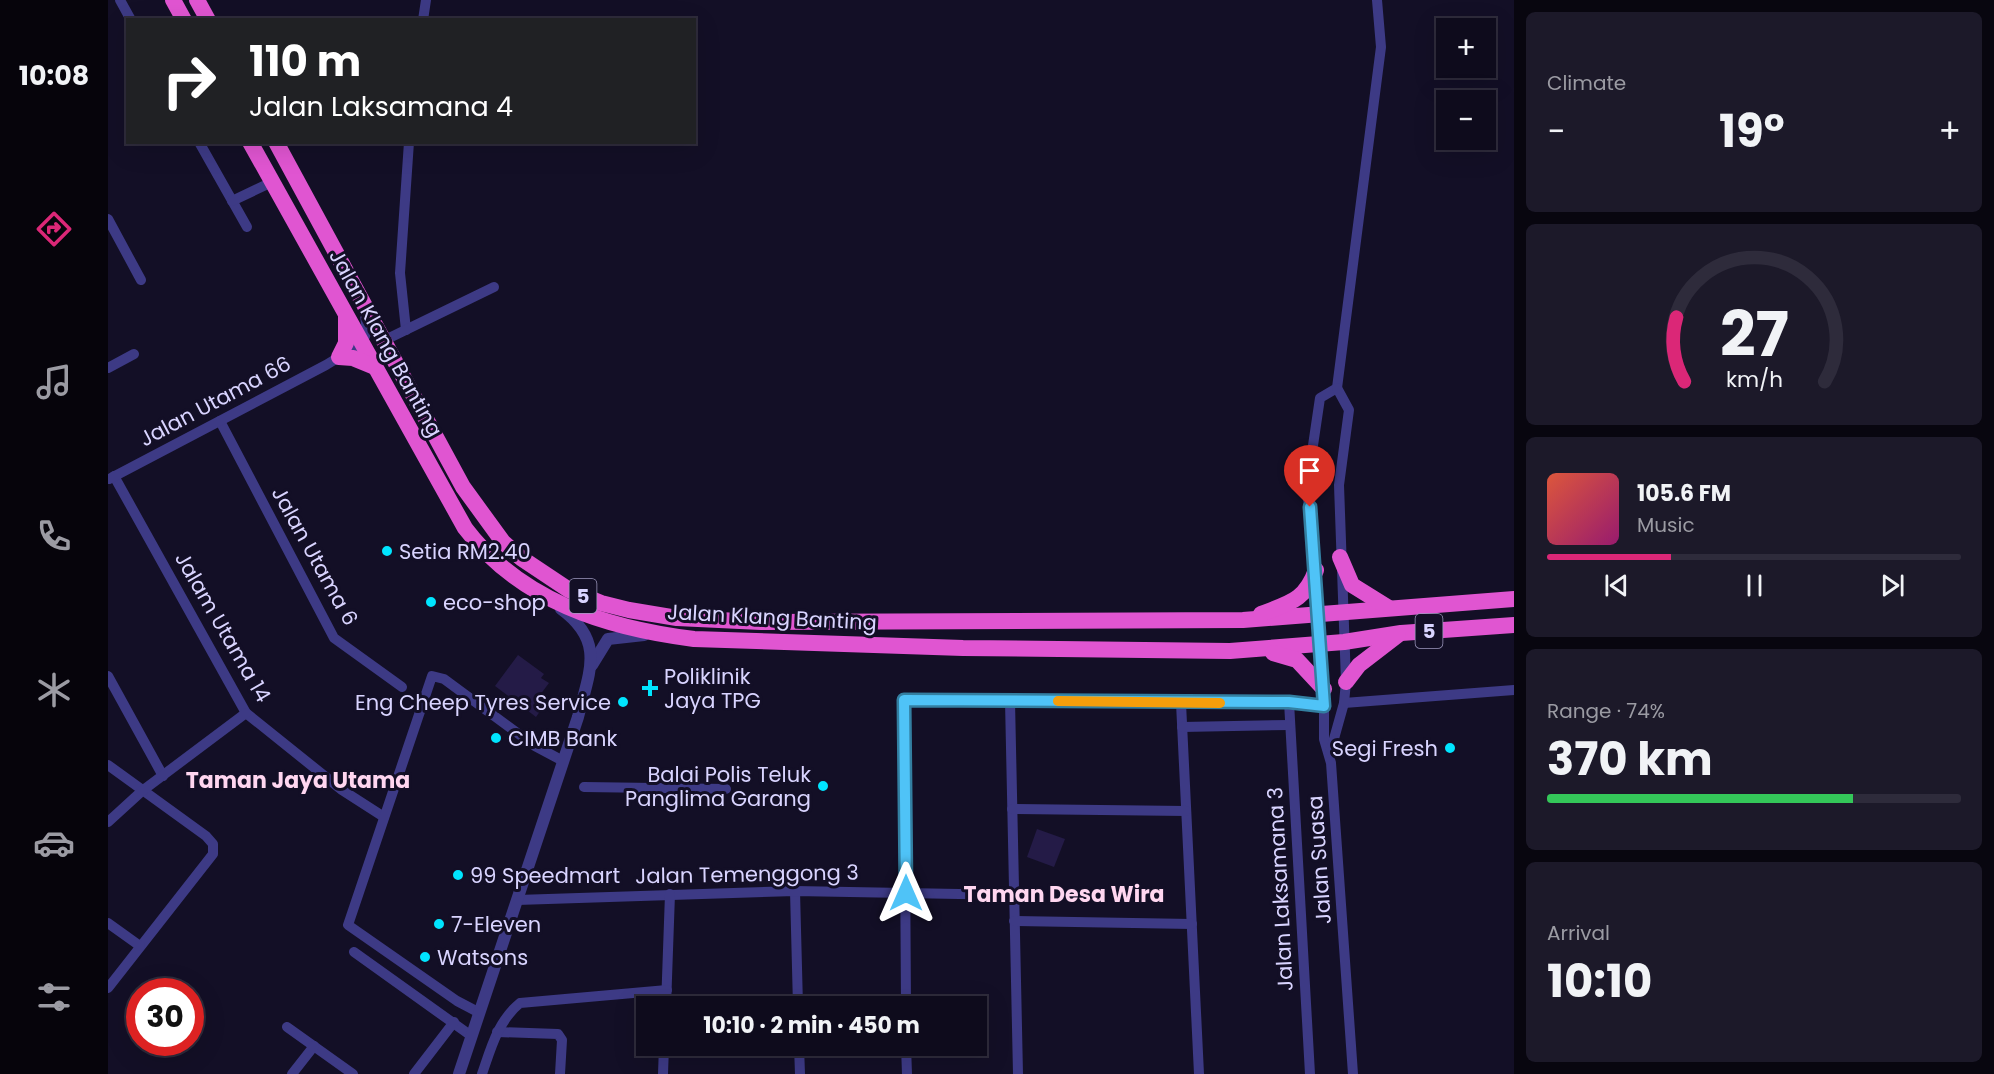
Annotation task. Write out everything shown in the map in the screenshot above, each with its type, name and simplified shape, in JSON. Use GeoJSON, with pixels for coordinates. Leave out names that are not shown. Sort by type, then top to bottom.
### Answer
{"type":"FeatureCollection","features":[{"type":"Feature","properties":{"kind":"highway"},"geometry":{"type":"LineString","coordinates":[[173,0],[183,18]]}},
{"type":"Feature","properties":{"kind":"highway"},"geometry":{"type":"LineString","coordinates":[[197,0],[207,18]]}},
{"type":"Feature","properties":{"kind":"highway","name":"Jalan Klang Banting"},"geometry":{"type":"LineString","coordinates":[[251,144],[449,504],[476,544],[511,576],[553,602],[596,619],[657,634],[729,641],[1230,651],[1344,642],[1401,633],[1514,625]]}},
{"type":"Feature","properties":{"kind":"highway","name":"Jalan Klang Banting"},"geometry":{"type":"LineString","coordinates":[[277,144],[463,487],[487,522],[521,558],[569,590],[601,603],[668,616],[761,622],[1243,620],[1514,599]]}},
{"type":"Feature","properties":{"kind":"highway"},"geometry":{"type":"LineString","coordinates":[[346,314],[346,343],[339,357],[353,358],[375,367]]}},
{"type":"Feature","properties":{"kind":"highway"},"geometry":{"type":"LineString","coordinates":[[1340,557],[1352,585],[1391,609]]}},
{"type":"Feature","properties":{"kind":"highway"},"geometry":{"type":"LineString","coordinates":[[1243,620],[1302,596],[1311,584],[1316,570]]}},
{"type":"Feature","properties":{"kind":"highway"},"geometry":{"type":"LineString","coordinates":[[1346,682],[1359,665],[1401,633]]}},
{"type":"Feature","properties":{"kind":"highway"},"geometry":{"type":"LineString","coordinates":[[1230,651],[1288,656],[1308,669],[1324,698]]}},
{"type":"Feature","properties":{"kind":"street"},"geometry":{"type":"LineString","coordinates":[[120,0],[129,18]]}},
{"type":"Feature","properties":{"kind":"street"},"geometry":{"type":"LineString","coordinates":[[423,18],[426,0]]}},
{"type":"Feature","properties":{"kind":"street"},"geometry":{"type":"LineString","coordinates":[[1330,753],[1344,703],[1346,682],[1339,485],[1349,410],[1336,388],[1381,47],[1377,0]]}},
{"type":"Feature","properties":{"kind":"street"},"geometry":{"type":"LineString","coordinates":[[200,144],[247,227]]}},
{"type":"Feature","properties":{"kind":"street"},"geometry":{"type":"LineString","coordinates":[[406,330],[400,273],[409,144]]}},
{"type":"Feature","properties":{"kind":"street"},"geometry":{"type":"LineString","coordinates":[[232,201],[272,182]]}},
{"type":"Feature","properties":{"kind":"street"},"geometry":{"type":"LineString","coordinates":[[108,219],[141,280]]}},
{"type":"Feature","properties":{"kind":"street"},"geometry":{"type":"LineString","coordinates":[[385,340],[494,287]]}},
{"type":"Feature","properties":{"kind":"street"},"geometry":{"type":"LineString","coordinates":[[362,343],[367,332],[363,300]]}},
{"type":"Feature","properties":{"kind":"street","name":"Jalan Utama 66"},"geometry":{"type":"LineString","coordinates":[[111,477],[220,421],[362,343]]}},
{"type":"Feature","properties":{"kind":"street"},"geometry":{"type":"LineString","coordinates":[[108,368],[134,354]]}},
{"type":"Feature","properties":{"kind":"street","name":"Jalan Suasa"},"geometry":{"type":"LineString","coordinates":[[1336,388],[1320,398],[1308,486],[1321,644],[1324,739],[1330,753],[1353,1074]]}},
{"type":"Feature","properties":{"kind":"street","name":"Jalan Utama 6"},"geometry":{"type":"LineString","coordinates":[[220,421],[334,638],[402,687]]}},
{"type":"Feature","properties":{"kind":"street","name":"Jalam Utama 14"},"geometry":{"type":"LineString","coordinates":[[111,477],[246,713],[342,790],[384,816]]}},
{"type":"Feature","properties":{"kind":"street"},"geometry":{"type":"LineString","coordinates":[[459,1074],[470,1035],[563,761],[589,670],[590,638],[574,618],[553,602]]}},
{"type":"Feature","properties":{"kind":"street"},"geometry":{"type":"LineString","coordinates":[[589,670],[608,639],[657,634]]}},
{"type":"Feature","properties":{"kind":"street"},"geometry":{"type":"LineString","coordinates":[[108,676],[163,776]]}},
{"type":"Feature","properties":{"kind":"street"},"geometry":{"type":"LineString","coordinates":[[478,1012],[456,1001],[348,925],[432,676],[444,679],[535,746],[563,761]]}},
{"type":"Feature","properties":{"kind":"street"},"geometry":{"type":"LineString","coordinates":[[1344,703],[1514,690]]}},
{"type":"Feature","properties":{"kind":"street"},"geometry":{"type":"LineString","coordinates":[[906,996],[904,700],[1181,703],[1289,702],[1324,698]]}},
{"type":"Feature","properties":{"kind":"street"},"geometry":{"type":"LineString","coordinates":[[1010,701],[1018,1074]]}},
{"type":"Feature","properties":{"kind":"street","name":"Jalan Laksamana 3"},"geometry":{"type":"LineString","coordinates":[[1289,702],[1310,1074]]}},
{"type":"Feature","properties":{"kind":"street"},"geometry":{"type":"LineString","coordinates":[[1181,703],[1199,1074]]}},
{"type":"Feature","properties":{"kind":"street"},"geometry":{"type":"LineString","coordinates":[[108,822],[142,791],[246,713]]}},
{"type":"Feature","properties":{"kind":"street"},"geometry":{"type":"LineString","coordinates":[[1182,727],[1290,725]]}},
{"type":"Feature","properties":{"kind":"street"},"geometry":{"type":"LineString","coordinates":[[108,765],[206,836],[213,844],[213,854],[108,988]]}},
{"type":"Feature","properties":{"kind":"street"},"geometry":{"type":"LineString","coordinates":[[584,787],[726,789]]}},
{"type":"Feature","properties":{"kind":"street"},"geometry":{"type":"LineString","coordinates":[[1012,809],[1186,811]]}},
{"type":"Feature","properties":{"kind":"street"},"geometry":{"type":"LineString","coordinates":[[795,891],[798,996]]}},
{"type":"Feature","properties":{"kind":"street","name":"Jalan Temenggong 3"},"geometry":{"type":"LineString","coordinates":[[517,900],[795,891],[1014,895]]}},
{"type":"Feature","properties":{"kind":"street"},"geometry":{"type":"LineString","coordinates":[[667,996],[670,894]]}},
{"type":"Feature","properties":{"kind":"street"},"geometry":{"type":"LineString","coordinates":[[1014,921],[1192,924]]}},
{"type":"Feature","properties":{"kind":"street"},"geometry":{"type":"LineString","coordinates":[[108,923],[140,946]]}},
{"type":"Feature","properties":{"kind":"street"},"geometry":{"type":"LineString","coordinates":[[354,952],[470,1035]]}},
{"type":"Feature","properties":{"kind":"street"},"geometry":{"type":"LineString","coordinates":[[482,1074],[497,1032],[508,1012],[520,1003],[667,990]]}},
{"type":"Feature","properties":{"kind":"street"},"geometry":{"type":"LineString","coordinates":[[414,1074],[454,1022]]}},
{"type":"Feature","properties":{"kind":"street"},"geometry":{"type":"LineString","coordinates":[[287,1027],[353,1074]]}},
{"type":"Feature","properties":{"kind":"street"},"geometry":{"type":"LineString","coordinates":[[497,1032],[558,1034],[562,1040],[560,1074]]}},
{"type":"Feature","properties":{"kind":"street"},"geometry":{"type":"LineString","coordinates":[[292,1074],[314,1046]]}},
{"type":"Feature","properties":{"kind":"street"},"geometry":{"type":"LineString","coordinates":[[663,1074],[664,1056]]}},
{"type":"Feature","properties":{"kind":"street"},"geometry":{"type":"LineString","coordinates":[[799,1056],[800,1074]]}},
{"type":"Feature","properties":{"kind":"street"},"geometry":{"type":"LineString","coordinates":[[906,1056],[906,1074]]}},
{"type":"Feature","properties":{"kind":"building"},"geometry":{"type":"Polygon","coordinates":[[[518,655],[544,674],[541,678],[549,683],[537,699],[545,704],[536,717],[495,686],[518,655]]]}},
{"type":"Feature","properties":{"kind":"building"},"geometry":{"type":"Polygon","coordinates":[[[1037,829],[1065,839],[1054,867],[1027,857],[1037,829]]]}},
{"type":"Feature","properties":{"kind":"slow traffic"},"geometry":{"type":"LineString","coordinates":[[1058,701],[1220,703]]}},
{"type":"Feature","properties":{"kind":"place","name":"Setia RM2.40"},"geometry":{"type":"Point","coordinates":[387,551]}},
{"type":"Feature","properties":{"kind":"place","name":"eco-shop"},"geometry":{"type":"Point","coordinates":[431,602]}},
{"type":"Feature","properties":{"kind":"place","name":"Poliklinik Jaya TPG"},"geometry":{"type":"Point","coordinates":[650,688]}},
{"type":"Feature","properties":{"kind":"place","name":"Eng Cheep Tyres Service"},"geometry":{"type":"Point","coordinates":[623,702]}},
{"type":"Feature","properties":{"kind":"place","name":"CIMB Bank"},"geometry":{"type":"Point","coordinates":[496,738]}},
{"type":"Feature","properties":{"kind":"place","name":"Segi Fresh"},"geometry":{"type":"Point","coordinates":[1450,748]}},
{"type":"Feature","properties":{"kind":"place","name":"Balai Polis Teluk Panglima Garang"},"geometry":{"type":"Point","coordinates":[823,786]}},
{"type":"Feature","properties":{"kind":"place","name":"99 Speedmart"},"geometry":{"type":"Point","coordinates":[458,875]}},
{"type":"Feature","properties":{"kind":"place","name":"7-Eleven"},"geometry":{"type":"Point","coordinates":[439,924]}},
{"type":"Feature","properties":{"kind":"place","name":"Watsons"},"geometry":{"type":"Point","coordinates":[425,957]}},
{"type":"Feature","properties":{"kind":"district","name":"Taman Jaya Utama"},"geometry":{"type":"Point","coordinates":[298,780]}},
{"type":"Feature","properties":{"kind":"district","name":"Taman Desa Wira"},"geometry":{"type":"Point","coordinates":[1064,894]}},
{"type":"Feature","properties":{"kind":"route"},"geometry":{"type":"LineString","coordinates":[[906,893],[904,700],[1289,702],[1324,706],[1310,507]]}}]}
